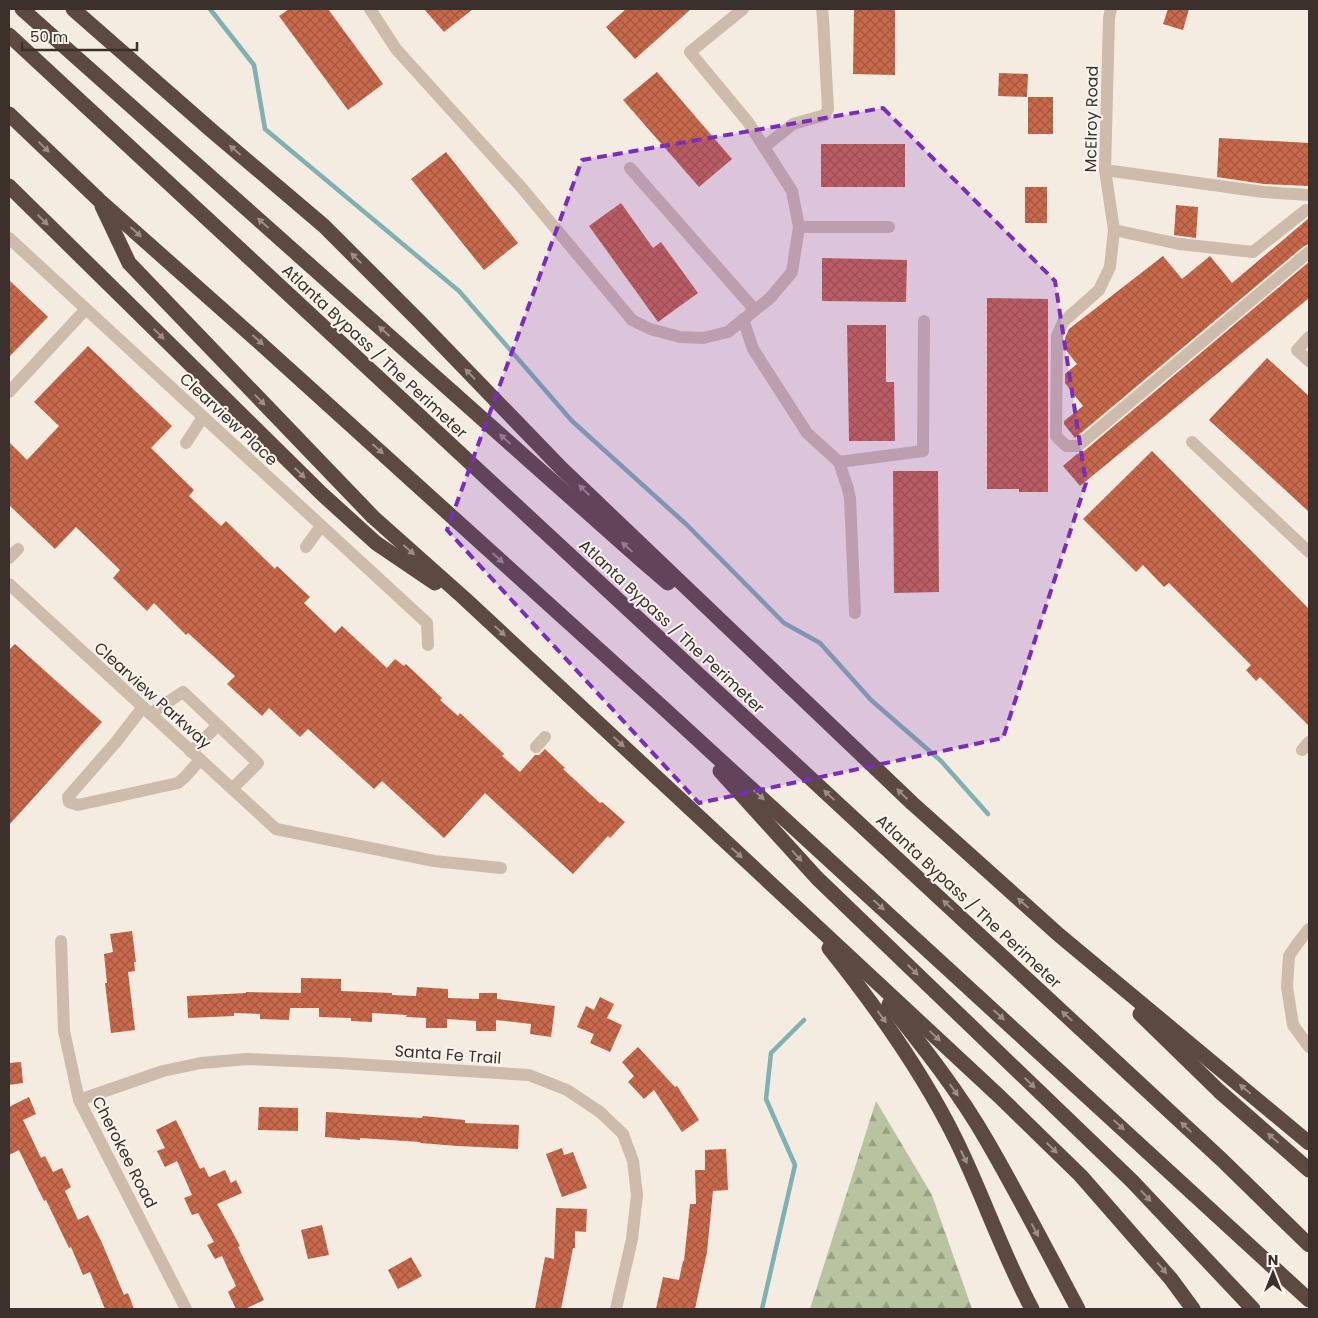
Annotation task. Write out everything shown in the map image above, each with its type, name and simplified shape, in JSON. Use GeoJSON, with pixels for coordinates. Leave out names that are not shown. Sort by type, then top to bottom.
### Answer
{"type":"FeatureCollection","features":[{"type":"Feature","properties":{"kind":"highway"},"geometry":{"type":"LineString","coordinates":[[22,9],[641,560],[772,668]]}},
{"type":"Feature","properties":{"kind":"highway"},"geometry":{"type":"LineString","coordinates":[[73,9],[324,226],[420,321],[561,468],[912,803],[1059,935],[1309,1143]]}},
{"type":"Feature","properties":{"kind":"highway","name":"Atlanta Bypass / The Perimeter"},"geometry":{"type":"LineString","coordinates":[[9,35],[1222,1160],[1309,1245]]}},
{"type":"Feature","properties":{"kind":"highway"},"geometry":{"type":"LineString","coordinates":[[9,114],[100,200],[659,704],[1309,1300]]}},
{"type":"Feature","properties":{"kind":"highway"},"geometry":{"type":"LineString","coordinates":[[9,186],[322,494],[376,543],[433,582],[464,598]]}},
{"type":"Feature","properties":{"kind":"highway"},"geometry":{"type":"LineString","coordinates":[[100,200],[129,263],[373,517],[464,598],[1000,1097],[1081,1176],[1171,1279],[1193,1309]]}},
{"type":"Feature","properties":{"kind":"highway"},"geometry":{"type":"LineString","coordinates":[[659,704],[817,878],[1132,1181],[1253,1309]]}},
{"type":"Feature","properties":{"kind":"highway"},"geometry":{"type":"LineString","coordinates":[[785,898],[857,983],[886,1023],[931,1093],[972,1174],[1032,1309]]}},
{"type":"Feature","properties":{"kind":"highway"},"geometry":{"type":"LineString","coordinates":[[1059,935],[1219,1091],[1309,1170]]}},
{"type":"Feature","properties":{"kind":"highway"},"geometry":{"type":"LineString","coordinates":[[848,955],[923,1047],[958,1095],[987,1141],[1078,1309]]}},
{"type":"Feature","properties":{"kind":"highway"},"geometry":{"type":"LineString","coordinates":[[1222,1160],[1309,1234]]}},
{"type":"Feature","properties":{"kind":"street"},"geometry":{"type":"LineString","coordinates":[[370,9],[396,49],[521,187],[632,320],[650,329],[680,337],[703,338],[728,332],[770,298],[792,272],[799,227],[792,190],[748,122],[690,52],[743,9]]}},
{"type":"Feature","properties":{"kind":"street"},"geometry":{"type":"LineString","coordinates":[[764,147],[793,124],[825,115],[828,109],[822,9]]}},
{"type":"Feature","properties":{"kind":"street","name":"McElroy Road"},"geometry":{"type":"LineString","coordinates":[[1111,9],[1105,170],[1114,230],[1110,267],[1099,290],[1063,322],[1056,336],[1056,436],[1066,446],[1078,446],[1309,252]]}},
{"type":"Feature","properties":{"kind":"street"},"geometry":{"type":"LineString","coordinates":[[630,168],[755,310]]}},
{"type":"Feature","properties":{"kind":"street"},"geometry":{"type":"LineString","coordinates":[[1105,170],[1263,192],[1309,195]]}},
{"type":"Feature","properties":{"kind":"street"},"geometry":{"type":"LineString","coordinates":[[1114,230],[1179,244],[1254,252],[1306,210],[1309,210]]}},
{"type":"Feature","properties":{"kind":"street"},"geometry":{"type":"LineString","coordinates":[[799,227],[889,227]]}},
{"type":"Feature","properties":{"kind":"street","name":"Clearview Place"},"geometry":{"type":"LineString","coordinates":[[9,238],[427,623],[428,645]]}},
{"type":"Feature","properties":{"kind":"street"},"geometry":{"type":"LineString","coordinates":[[9,392],[86,309]]}},
{"type":"Feature","properties":{"kind":"street"},"geometry":{"type":"LineString","coordinates":[[743,320],[753,349],[807,433],[839,462],[850,498],[855,613]]}},
{"type":"Feature","properties":{"kind":"street"},"geometry":{"type":"LineString","coordinates":[[839,462],[924,451],[924,321]]}},
{"type":"Feature","properties":{"kind":"street"},"geometry":{"type":"LineString","coordinates":[[1309,337],[1297,350],[1309,361]]}},
{"type":"Feature","properties":{"kind":"street"},"geometry":{"type":"LineString","coordinates":[[186,443],[202,417]]}},
{"type":"Feature","properties":{"kind":"street"},"geometry":{"type":"LineString","coordinates":[[1192,442],[1309,552]]}},
{"type":"Feature","properties":{"kind":"street"},"geometry":{"type":"LineString","coordinates":[[306,547],[321,526]]}},
{"type":"Feature","properties":{"kind":"street"},"geometry":{"type":"LineString","coordinates":[[9,558],[18,549]]}},
{"type":"Feature","properties":{"kind":"street","name":"Clearview Parkway"},"geometry":{"type":"LineString","coordinates":[[9,584],[276,829],[434,861],[502,868]]}},
{"type":"Feature","properties":{"kind":"street"},"geometry":{"type":"LineString","coordinates":[[218,726],[196,756],[186,777],[178,783],[78,805],[69,802],[68,797],[116,742],[147,711],[183,692],[258,763],[232,789]]}},
{"type":"Feature","properties":{"kind":"street"},"geometry":{"type":"LineString","coordinates":[[1309,928],[1296,944],[1290,956],[1287,987],[1293,1025],[1309,1047]]}},
{"type":"Feature","properties":{"kind":"street","name":"Cherokee Road"},"geometry":{"type":"LineString","coordinates":[[61,941],[64,1031],[80,1100],[186,1309]]}},
{"type":"Feature","properties":{"kind":"street","name":"Santa Fe Trail"},"geometry":{"type":"LineString","coordinates":[[80,1100],[163,1071],[201,1063],[247,1059],[529,1075],[568,1090],[600,1112],[623,1134],[633,1161],[637,1194],[632,1239],[616,1309]]}},
{"type":"Feature","properties":{"kind":"highlighted area"},"geometry":{"type":"Polygon","coordinates":[[[883,108],[1055,281],[1086,483],[1003,738],[699,803],[447,530],[582,160],[883,108]]]}},
{"type":"Feature","properties":{"kind":"green space"},"geometry":{"type":"Polygon","coordinates":[[[876,1101],[932,1195],[972,1309],[810,1309],[876,1101]]]}},
{"type":"Feature","properties":{"kind":"building"},"geometry":{"type":"Polygon","coordinates":[[[289,9],[328,9],[383,84],[348,110],[279,16],[289,9]]]}},
{"type":"Feature","properties":{"kind":"building"},"geometry":{"type":"Polygon","coordinates":[[[424,9],[473,9],[444,32],[424,9]]]}},
{"type":"Feature","properties":{"kind":"building"},"geometry":{"type":"Polygon","coordinates":[[[626,9],[691,9],[635,59],[606,27],[626,9]]]}},
{"type":"Feature","properties":{"kind":"building"},"geometry":{"type":"Polygon","coordinates":[[[854,9],[895,9],[895,75],[853,74],[854,9]]]}},
{"type":"Feature","properties":{"kind":"building"},"geometry":{"type":"Polygon","coordinates":[[[1168,9],[1189,9],[1183,30],[1163,24],[1168,9]]]}},
{"type":"Feature","properties":{"kind":"building"},"geometry":{"type":"Polygon","coordinates":[[[657,72],[732,159],[699,187],[623,100],[657,72]]]}},
{"type":"Feature","properties":{"kind":"building"},"geometry":{"type":"Polygon","coordinates":[[[999,73],[1028,74],[1027,97],[998,96],[999,73]]]}},
{"type":"Feature","properties":{"kind":"building"},"geometry":{"type":"Polygon","coordinates":[[[1028,97],[1053,97],[1053,134],[1028,134],[1028,97]]]}},
{"type":"Feature","properties":{"kind":"building"},"geometry":{"type":"Polygon","coordinates":[[[1219,138],[1309,143],[1309,186],[1264,184],[1217,177],[1219,138]]]}},
{"type":"Feature","properties":{"kind":"building"},"geometry":{"type":"Polygon","coordinates":[[[821,144],[905,144],[905,187],[821,187],[821,144]]]}},
{"type":"Feature","properties":{"kind":"building"},"geometry":{"type":"Polygon","coordinates":[[[446,152],[518,243],[484,270],[411,179],[446,152]]]}},
{"type":"Feature","properties":{"kind":"building"},"geometry":{"type":"Polygon","coordinates":[[[1025,187],[1047,187],[1047,223],[1025,223],[1025,187]]]}},
{"type":"Feature","properties":{"kind":"building"},"geometry":{"type":"Polygon","coordinates":[[[621,203],[653,248],[661,242],[698,293],[658,322],[589,226],[621,203]]]}},
{"type":"Feature","properties":{"kind":"building"},"geometry":{"type":"Polygon","coordinates":[[[1176,205],[1198,207],[1196,238],[1174,235],[1176,205]]]}},
{"type":"Feature","properties":{"kind":"building"},"geometry":{"type":"Polygon","coordinates":[[[1309,218],[1309,244],[1304,246],[1075,438],[1064,424],[1064,421],[1083,406],[1065,383],[1065,374],[1077,364],[1065,349],[1065,338],[1069,329],[1163,256],[1182,279],[1210,256],[1232,283],[1309,218]]]}},
{"type":"Feature","properties":{"kind":"building"},"geometry":{"type":"Polygon","coordinates":[[[822,258],[907,260],[906,302],[822,301],[822,258]]]}},
{"type":"Feature","properties":{"kind":"building"},"geometry":{"type":"Polygon","coordinates":[[[1309,262],[1309,298],[1080,486],[1063,466],[1077,454],[1083,452],[1309,262]]]}},
{"type":"Feature","properties":{"kind":"building"},"geometry":{"type":"Polygon","coordinates":[[[9,280],[48,317],[9,357],[9,280]]]}},
{"type":"Feature","properties":{"kind":"building"},"geometry":{"type":"Polygon","coordinates":[[[987,298],[1048,299],[1048,492],[1019,492],[1019,489],[987,489],[987,298]]]}},
{"type":"Feature","properties":{"kind":"building"},"geometry":{"type":"Polygon","coordinates":[[[847,325],[886,325],[886,382],[894,382],[895,441],[849,441],[847,325]]]}},
{"type":"Feature","properties":{"kind":"building"},"geometry":{"type":"Polygon","coordinates":[[[88,346],[172,426],[151,448],[194,490],[189,496],[221,526],[226,521],[275,569],[277,566],[310,597],[304,603],[335,633],[342,626],[387,668],[395,659],[404,666],[406,664],[442,698],[440,700],[458,716],[460,713],[504,754],[502,756],[520,772],[535,755],[539,755],[545,749],[565,768],[563,769],[600,803],[602,802],[625,822],[610,838],[608,836],[573,874],[485,793],[444,838],[382,781],[374,789],[308,729],[300,737],[269,708],[262,716],[227,684],[235,676],[188,633],[186,635],[154,603],[147,611],[113,578],[120,570],[76,527],[55,549],[9,505],[9,442],[27,460],[59,426],[34,402],[88,346]]]}},
{"type":"Feature","properties":{"kind":"building"},"geometry":{"type":"Polygon","coordinates":[[[1267,358],[1309,396],[1309,512],[1209,420],[1267,358]]]}},
{"type":"Feature","properties":{"kind":"building"},"geometry":{"type":"Polygon","coordinates":[[[1152,451],[1309,609],[1309,726],[1260,677],[1256,681],[1246,670],[1251,665],[1169,583],[1164,587],[1143,565],[1136,572],[1083,519],[1152,451]]]}},
{"type":"Feature","properties":{"kind":"building"},"geometry":{"type":"Polygon","coordinates":[[[893,471],[938,471],[939,592],[894,593],[893,471]]]}},
{"type":"Feature","properties":{"kind":"building"},"geometry":{"type":"Polygon","coordinates":[[[15,644],[102,722],[9,825],[9,650],[15,644]]]}},
{"type":"Feature","properties":{"kind":"building"},"geometry":{"type":"Polygon","coordinates":[[[132,931],[136,962],[134,962],[135,971],[128,972],[135,1030],[111,1033],[105,983],[107,983],[104,954],[113,952],[110,934],[132,931]]]}},
{"type":"Feature","properties":{"kind":"building"},"geometry":{"type":"Polygon","coordinates":[[[301,978],[341,979],[341,991],[416,996],[417,987],[448,989],[448,998],[479,999],[479,993],[497,993],[497,999],[555,1006],[551,1037],[530,1034],[531,1024],[496,1020],[496,1031],[476,1031],[476,1021],[447,1019],[447,1028],[426,1028],[426,1018],[372,1013],[372,1022],[351,1021],[351,1018],[319,1017],[319,1008],[290,1008],[289,1020],[260,1019],[260,1014],[234,1013],[234,1016],[188,1018],[187,996],[246,992],[301,993],[301,978]]]}},
{"type":"Feature","properties":{"kind":"building"},"geometry":{"type":"Polygon","coordinates":[[[600,997],[614,1004],[607,1018],[622,1025],[610,1052],[590,1043],[594,1034],[577,1027],[586,1006],[594,1010],[600,997]]]}},
{"type":"Feature","properties":{"kind":"building"},"geometry":{"type":"Polygon","coordinates":[[[638,1047],[675,1087],[677,1086],[699,1120],[682,1132],[654,1090],[644,1099],[628,1082],[634,1076],[622,1062],[638,1047]]]}},
{"type":"Feature","properties":{"kind":"building"},"geometry":{"type":"Polygon","coordinates":[[[21,1062],[23,1083],[9,1085],[9,1063],[21,1062]]]}},
{"type":"Feature","properties":{"kind":"building"},"geometry":{"type":"Polygon","coordinates":[[[29,1097],[36,1114],[23,1120],[41,1158],[45,1156],[53,1172],[62,1168],[71,1187],[65,1191],[78,1220],[88,1215],[124,1295],[128,1293],[134,1309],[105,1309],[90,1272],[83,1275],[71,1247],[69,1248],[19,1150],[9,1155],[9,1107],[29,1097]]]}},
{"type":"Feature","properties":{"kind":"building"},"geometry":{"type":"Polygon","coordinates":[[[259,1107],[298,1108],[298,1131],[258,1130],[259,1107]]]}},
{"type":"Feature","properties":{"kind":"building"},"geometry":{"type":"Polygon","coordinates":[[[326,1112],[422,1118],[423,1116],[465,1120],[465,1123],[519,1125],[518,1149],[325,1137],[326,1112]]]}},
{"type":"Feature","properties":{"kind":"building"},"geometry":{"type":"Polygon","coordinates":[[[176,1120],[200,1169],[204,1167],[209,1177],[225,1170],[231,1183],[236,1180],[242,1193],[217,1204],[240,1246],[238,1247],[264,1300],[245,1309],[236,1309],[228,1292],[236,1286],[222,1256],[215,1259],[207,1245],[214,1242],[198,1213],[192,1215],[184,1198],[192,1195],[177,1161],[165,1167],[157,1151],[165,1148],[156,1130],[176,1120]]]}},
{"type":"Feature","properties":{"kind":"building"},"geometry":{"type":"Polygon","coordinates":[[[562,1148],[564,1155],[573,1152],[587,1188],[562,1197],[546,1154],[562,1148]]]}},
{"type":"Feature","properties":{"kind":"building"},"geometry":{"type":"Polygon","coordinates":[[[726,1149],[728,1190],[713,1191],[707,1252],[695,1309],[656,1309],[663,1277],[679,1280],[684,1261],[690,1204],[696,1204],[695,1170],[705,1170],[705,1150],[726,1149]]]}},
{"type":"Feature","properties":{"kind":"building"},"geometry":{"type":"Polygon","coordinates":[[[556,1208],[587,1209],[586,1232],[575,1231],[575,1248],[573,1248],[561,1309],[535,1309],[545,1257],[554,1259],[556,1208]]]}},
{"type":"Feature","properties":{"kind":"building"},"geometry":{"type":"Polygon","coordinates":[[[322,1225],[329,1255],[308,1259],[301,1230],[322,1225]]]}},
{"type":"Feature","properties":{"kind":"building"},"geometry":{"type":"Polygon","coordinates":[[[411,1257],[422,1276],[398,1289],[388,1270],[411,1257]]]}},
{"type":"Feature","properties":{"kind":"waterway"},"geometry":{"type":"LineString","coordinates":[[210,9],[254,65],[265,129],[459,291],[572,421],[687,525],[784,623],[820,643],[871,700],[941,761],[988,814]]}},
{"type":"Feature","properties":{"kind":"waterway"},"geometry":{"type":"LineString","coordinates":[[762,1309],[795,1165],[766,1099],[771,1053],[804,1020]]}}]}
